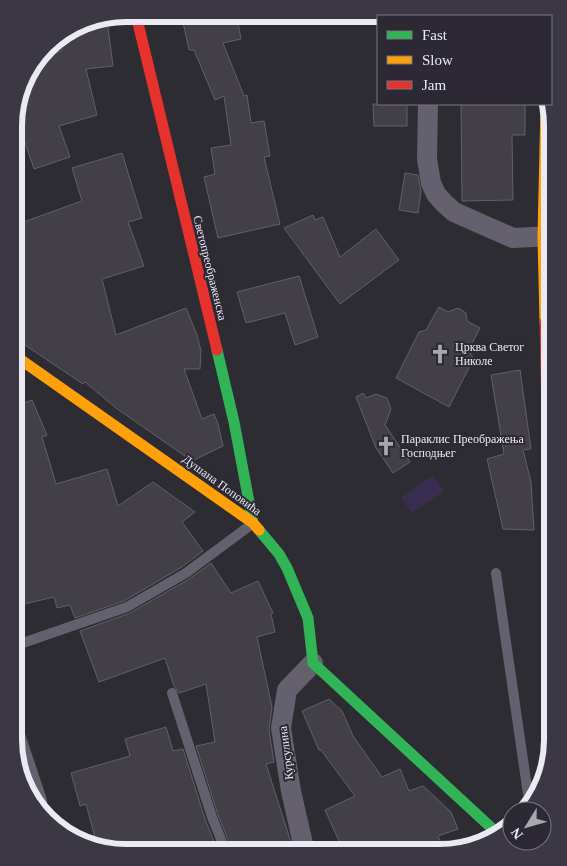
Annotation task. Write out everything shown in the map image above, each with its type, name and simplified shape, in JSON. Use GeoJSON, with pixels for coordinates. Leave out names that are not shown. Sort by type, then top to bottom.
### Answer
{"type":"FeatureCollection","features":[{"type":"Feature","properties":{"kind":"street","name":"Светопреображенска"},"geometry":{"type":"LineString","coordinates":[[138,22],[234,422],[253,523]]}},
{"type":"Feature","properties":{"kind":"street"},"geometry":{"type":"LineString","coordinates":[[428,105],[427,159],[431,182],[436,194],[454,212],[513,238],[544,236]]}},
{"type":"Feature","properties":{"kind":"street","name":"Душана Поповића"},"geometry":{"type":"LineString","coordinates":[[22,361],[253,523],[279,554],[287,568],[308,618],[313,663]]}},
{"type":"Feature","properties":{"kind":"street"},"geometry":{"type":"LineString","coordinates":[[313,663],[493,829]]}},
{"type":"Feature","properties":{"kind":"street","name":"Курсулина"},"geometry":{"type":"LineString","coordinates":[[303,844],[291,791],[281,728],[287,690],[313,663]]}},
{"type":"Feature","properties":{"kind":"lane"},"geometry":{"type":"LineString","coordinates":[[22,643],[126,607],[186,573],[253,523]]}},
{"type":"Feature","properties":{"kind":"lane"},"geometry":{"type":"LineString","coordinates":[[496,573],[528,795]]}},
{"type":"Feature","properties":{"kind":"lane"},"geometry":{"type":"LineString","coordinates":[[172,694],[212,817],[223,844]]}},
{"type":"Feature","properties":{"kind":"shaded area"},"geometry":{"type":"Polygon","coordinates":[[[433,475],[444,491],[412,513],[401,498],[433,475]]]}},
{"type":"Feature","properties":{"kind":"building"},"geometry":{"type":"Polygon","coordinates":[[[183,22],[238,22],[241,39],[223,43],[244,96],[247,95],[251,123],[264,121],[270,156],[264,157],[280,224],[218,238],[204,177],[215,174],[211,148],[231,145],[224,96],[215,100],[194,50],[189,50],[183,22]]]}},
{"type":"Feature","properties":{"kind":"building"},"geometry":{"type":"Polygon","coordinates":[[[108,24],[113,66],[86,69],[97,115],[59,126],[70,157],[34,169],[22,134],[26,100],[30,87],[44,63],[53,53],[62,51],[61,45],[75,36],[87,30],[108,24]]]}},
{"type":"Feature","properties":{"kind":"building"},"geometry":{"type":"Polygon","coordinates":[[[373,104],[407,105],[407,126],[374,126],[373,104]]]}},
{"type":"Feature","properties":{"kind":"building"},"geometry":{"type":"Polygon","coordinates":[[[461,105],[525,105],[525,135],[512,135],[513,200],[462,201],[461,105]]]}},
{"type":"Feature","properties":{"kind":"building"},"geometry":{"type":"Polygon","coordinates":[[[122,153],[142,218],[128,222],[144,266],[102,279],[116,335],[186,308],[201,351],[200,369],[184,369],[202,419],[214,414],[223,446],[192,461],[116,408],[85,382],[83,384],[22,343],[22,222],[82,201],[72,168],[122,153]]]}},
{"type":"Feature","properties":{"kind":"building"},"geometry":{"type":"Polygon","coordinates":[[[405,173],[418,175],[421,191],[418,213],[399,210],[405,173]]]}},
{"type":"Feature","properties":{"kind":"building"},"geometry":{"type":"Polygon","coordinates":[[[313,215],[315,220],[323,217],[340,257],[376,229],[399,260],[340,304],[284,228],[313,215]]]}},
{"type":"Feature","properties":{"kind":"building"},"geometry":{"type":"Polygon","coordinates":[[[299,276],[318,337],[295,345],[285,313],[246,323],[237,292],[299,276]]]}},
{"type":"Feature","properties":{"kind":"building","name":"Црква Светог Николе"},"geometry":{"type":"Polygon","coordinates":[[[439,307],[448,312],[458,308],[466,313],[467,321],[480,328],[468,351],[474,358],[449,407],[396,378],[419,332],[426,330],[439,307]]]}},
{"type":"Feature","properties":{"kind":"building"},"geometry":{"type":"Polygon","coordinates":[[[520,370],[531,449],[523,450],[531,482],[534,530],[503,529],[487,459],[504,454],[491,375],[520,370]]]}},
{"type":"Feature","properties":{"kind":"building"},"geometry":{"type":"Polygon","coordinates":[[[363,393],[366,398],[376,394],[387,398],[391,409],[385,425],[410,462],[393,473],[376,448],[356,397],[363,393]]]}},
{"type":"Feature","properties":{"kind":"building"},"geometry":{"type":"Polygon","coordinates":[[[32,400],[47,435],[42,437],[56,484],[107,469],[118,506],[153,482],[195,512],[182,522],[203,551],[182,567],[124,601],[75,618],[70,605],[57,608],[54,597],[24,604],[22,600],[22,404],[32,400]]]}},
{"type":"Feature","properties":{"kind":"building"},"geometry":{"type":"Polygon","coordinates":[[[211,563],[231,593],[258,581],[273,613],[271,614],[275,632],[257,637],[272,707],[269,730],[274,762],[266,764],[291,844],[230,844],[218,815],[196,746],[215,742],[206,684],[179,693],[174,686],[165,658],[99,682],[80,631],[130,613],[189,579],[211,563]]]}},
{"type":"Feature","properties":{"kind":"building"},"geometry":{"type":"Polygon","coordinates":[[[329,699],[342,711],[353,736],[382,777],[400,769],[409,791],[423,786],[451,812],[458,829],[438,836],[442,844],[440,844],[340,844],[325,810],[355,796],[321,750],[319,750],[302,711],[329,699]]]}},
{"type":"Feature","properties":{"kind":"building"},"geometry":{"type":"Polygon","coordinates":[[[166,727],[173,751],[183,749],[215,844],[127,844],[95,839],[86,804],[80,806],[71,773],[130,756],[125,739],[166,727]]]}},
{"type":"Feature","properties":{"kind":"traffic: fast"},"geometry":{"type":"LineString","coordinates":[[217,350],[234,422],[253,523]]}},
{"type":"Feature","properties":{"kind":"traffic: fast"},"geometry":{"type":"LineString","coordinates":[[259,530],[279,554],[287,568],[308,618],[313,663],[493,829]]}},
{"type":"Feature","properties":{"kind":"traffic: slow"},"geometry":{"type":"LineString","coordinates":[[544,192],[544,279]]}},
{"type":"Feature","properties":{"kind":"traffic: slow"},"geometry":{"type":"LineString","coordinates":[[22,361],[253,523],[259,530]]}},
{"type":"Feature","properties":{"kind":"traffic: jam"},"geometry":{"type":"LineString","coordinates":[[138,22],[217,350]]}},
{"type":"Feature","properties":{"kind":"place","name":"Црква Светог Николе"},"geometry":{"type":"Point","coordinates":[440,354]}},
{"type":"Feature","properties":{"kind":"place","name":"Параклис Преображења Господњег"},"geometry":{"type":"Point","coordinates":[386,446]}}]}
